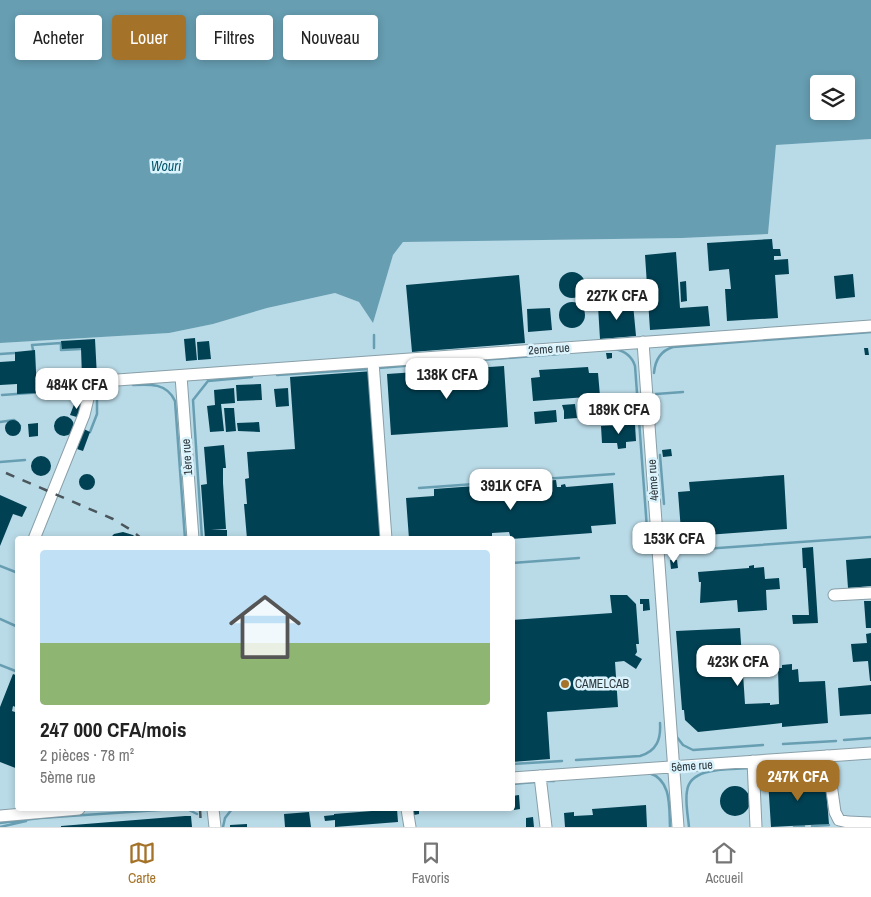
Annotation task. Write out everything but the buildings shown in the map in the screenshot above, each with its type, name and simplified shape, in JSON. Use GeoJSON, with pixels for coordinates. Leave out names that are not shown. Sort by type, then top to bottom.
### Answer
{"type":"FeatureCollection","features":[{"type":"Feature","properties":{"kind":"street","name":"2eme rue"},"geometry":{"type":"LineString","coordinates":[[48,386],[871,326]]}},
{"type":"Feature","properties":{"kind":"street","name":"4ème rue"},"geometry":{"type":"LineString","coordinates":[[643,342],[678,827]]}},
{"type":"Feature","properties":{"kind":"street"},"geometry":{"type":"LineString","coordinates":[[373,362],[386,536]]}},
{"type":"Feature","properties":{"kind":"street","name":"1ère rue"},"geometry":{"type":"LineString","coordinates":[[181,376],[193,536]]}},
{"type":"Feature","properties":{"kind":"street"},"geometry":{"type":"LineString","coordinates":[[35,536],[84,415],[92,382]]}},
{"type":"Feature","properties":{"kind":"street"},"geometry":{"type":"LineString","coordinates":[[834,595],[871,593]]}},
{"type":"Feature","properties":{"kind":"street","name":"5ème rue"},"geometry":{"type":"LineString","coordinates":[[515,778],[871,753]]}},
{"type":"Feature","properties":{"kind":"street"},"geometry":{"type":"LineString","coordinates":[[827,756],[835,812],[839,820],[871,823]]}},
{"type":"Feature","properties":{"kind":"street"},"geometry":{"type":"LineString","coordinates":[[753,761],[756,827]]}},
{"type":"Feature","properties":{"kind":"street"},"geometry":{"type":"LineString","coordinates":[[540,776],[546,827]]}},
{"type":"Feature","properties":{"kind":"street"},"geometry":{"type":"LineString","coordinates":[[0,816],[46,811]]}},
{"type":"Feature","properties":{"kind":"street"},"geometry":{"type":"LineString","coordinates":[[213,811],[215,827]]}},
{"type":"Feature","properties":{"kind":"street"},"geometry":{"type":"LineString","coordinates":[[407,811],[410,827]]}},
{"type":"Feature","properties":{"kind":"shaded area"},"geometry":{"type":"Polygon","coordinates":[[[871,139],[871,827],[0,827],[0,343],[169,333],[213,324],[267,308],[335,293],[359,302],[373,323],[393,255],[403,242],[682,238],[768,234],[776,145],[871,139]]]}},
{"type":"Feature","properties":{"kind":"water","name":"Wouri"},"geometry":{"type":"Polygon","coordinates":[[[0,0],[871,0],[871,139],[776,145],[768,234],[682,238],[403,242],[393,255],[373,323],[359,302],[335,293],[267,308],[213,324],[169,333],[0,343],[0,0]]]}},
{"type":"Feature","properties":{"kind":"waterway"},"geometry":{"type":"LineString","coordinates":[[654,373],[659,357],[673,347],[871,332]]}},
{"type":"Feature","properties":{"kind":"waterway"},"geometry":{"type":"LineString","coordinates":[[374,335],[374,348]]}},
{"type":"Feature","properties":{"kind":"waterway"},"geometry":{"type":"LineString","coordinates":[[33,350],[32,345],[61,343],[61,350],[81,349]]}},
{"type":"Feature","properties":{"kind":"waterway"},"geometry":{"type":"LineString","coordinates":[[615,349],[627,354],[635,366],[647,529]]}},
{"type":"Feature","properties":{"kind":"waterway"},"geometry":{"type":"LineString","coordinates":[[0,354],[15,353]]}},
{"type":"Feature","properties":{"kind":"waterway"},"geometry":{"type":"LineString","coordinates":[[378,368],[559,354]]}},
{"type":"Feature","properties":{"kind":"waterway"},"geometry":{"type":"LineString","coordinates":[[277,375],[370,369]]}},
{"type":"Feature","properties":{"kind":"waterway"},"geometry":{"type":"LineString","coordinates":[[202,536],[193,400],[208,381],[252,377]]}},
{"type":"Feature","properties":{"kind":"waterway"},"geometry":{"type":"LineString","coordinates":[[133,385],[152,385],[163,388],[172,395],[175,401],[185,536]]}},
{"type":"Feature","properties":{"kind":"waterway"},"geometry":{"type":"LineString","coordinates":[[2,395],[87,389]]}},
{"type":"Feature","properties":{"kind":"waterway"},"geometry":{"type":"LineString","coordinates":[[90,432],[97,414],[97,389]]}},
{"type":"Feature","properties":{"kind":"waterway"},"geometry":{"type":"LineString","coordinates":[[656,394],[683,392]]}},
{"type":"Feature","properties":{"kind":"waterway"},"geometry":{"type":"LineString","coordinates":[[0,422],[14,420],[20,426]]}},
{"type":"Feature","properties":{"kind":"waterway"},"geometry":{"type":"LineString","coordinates":[[660,455],[664,504]]}},
{"type":"Feature","properties":{"kind":"waterway"},"geometry":{"type":"LineString","coordinates":[[0,462],[25,460]]}},
{"type":"Feature","properties":{"kind":"waterway"},"geometry":{"type":"LineString","coordinates":[[419,488],[614,474]]}},
{"type":"Feature","properties":{"kind":"waterway"},"geometry":{"type":"LineString","coordinates":[[662,552],[871,537]]}},
{"type":"Feature","properties":{"kind":"waterway"},"geometry":{"type":"LineString","coordinates":[[515,563],[579,558]]}},
{"type":"Feature","properties":{"kind":"waterway"},"geometry":{"type":"LineString","coordinates":[[0,566],[15,572]]}},
{"type":"Feature","properties":{"kind":"waterway"},"geometry":{"type":"LineString","coordinates":[[0,619],[15,626]]}},
{"type":"Feature","properties":{"kind":"waterway"},"geometry":{"type":"LineString","coordinates":[[0,665],[15,671]]}},
{"type":"Feature","properties":{"kind":"waterway"},"geometry":{"type":"LineString","coordinates":[[576,760],[646,754],[657,744],[660,734],[660,723]]}},
{"type":"Feature","properties":{"kind":"waterway"},"geometry":{"type":"LineString","coordinates":[[676,736],[683,745],[693,750],[763,745]]}},
{"type":"Feature","properties":{"kind":"waterway"},"geometry":{"type":"LineString","coordinates":[[844,740],[871,738]]}},
{"type":"Feature","properties":{"kind":"waterway"},"geometry":{"type":"LineString","coordinates":[[783,744],[836,741]]}},
{"type":"Feature","properties":{"kind":"waterway"},"geometry":{"type":"LineString","coordinates":[[515,764],[562,761]]}},
{"type":"Feature","properties":{"kind":"waterway"},"geometry":{"type":"LineString","coordinates":[[757,767],[779,765]]}},
{"type":"Feature","properties":{"kind":"waterway"},"geometry":{"type":"LineString","coordinates":[[689,827],[686,804],[687,791],[695,777],[712,771],[749,768]]}},
{"type":"Feature","properties":{"kind":"waterway"},"geometry":{"type":"LineString","coordinates":[[649,773],[662,782],[668,795],[670,827]]}},
{"type":"Feature","properties":{"kind":"waterway"},"geometry":{"type":"LineString","coordinates":[[547,781],[554,781]]}},
{"type":"Feature","properties":{"kind":"waterway"},"geometry":{"type":"LineString","coordinates":[[515,784],[535,782]]}},
{"type":"Feature","properties":{"kind":"waterway"},"geometry":{"type":"LineString","coordinates":[[0,823],[40,818],[144,811]]}},
{"type":"Feature","properties":{"kind":"waterway"},"geometry":{"type":"LineString","coordinates":[[191,811],[197,814]]}},
{"type":"Feature","properties":{"kind":"waterway"},"geometry":{"type":"LineString","coordinates":[[223,827],[225,818],[230,811]]}},
{"type":"Feature","properties":{"kind":"waterway"},"geometry":{"type":"LineString","coordinates":[[0,827],[26,821]]}},
{"type":"Feature","properties":{"kind":"waterway"},"geometry":{"type":"LineString","coordinates":[[812,826],[829,825]]}},
{"type":"Feature","properties":{"kind":"waterway"},"geometry":{"type":"LineString","coordinates":[[794,827],[804,826]]}},
{"type":"Feature","properties":{"kind":"railway"},"geometry":{"type":"LineString","coordinates":[[6,473],[113,519],[138,536]]}},
{"type":"Feature","properties":{"kind":"railway"},"geometry":{"type":"LineString","coordinates":[[200,811],[201,827]]}},
{"type":"Feature","properties":{"kind":"place","name":"CAMELCAB"},"geometry":{"type":"Point","coordinates":[565,684]}}]}
